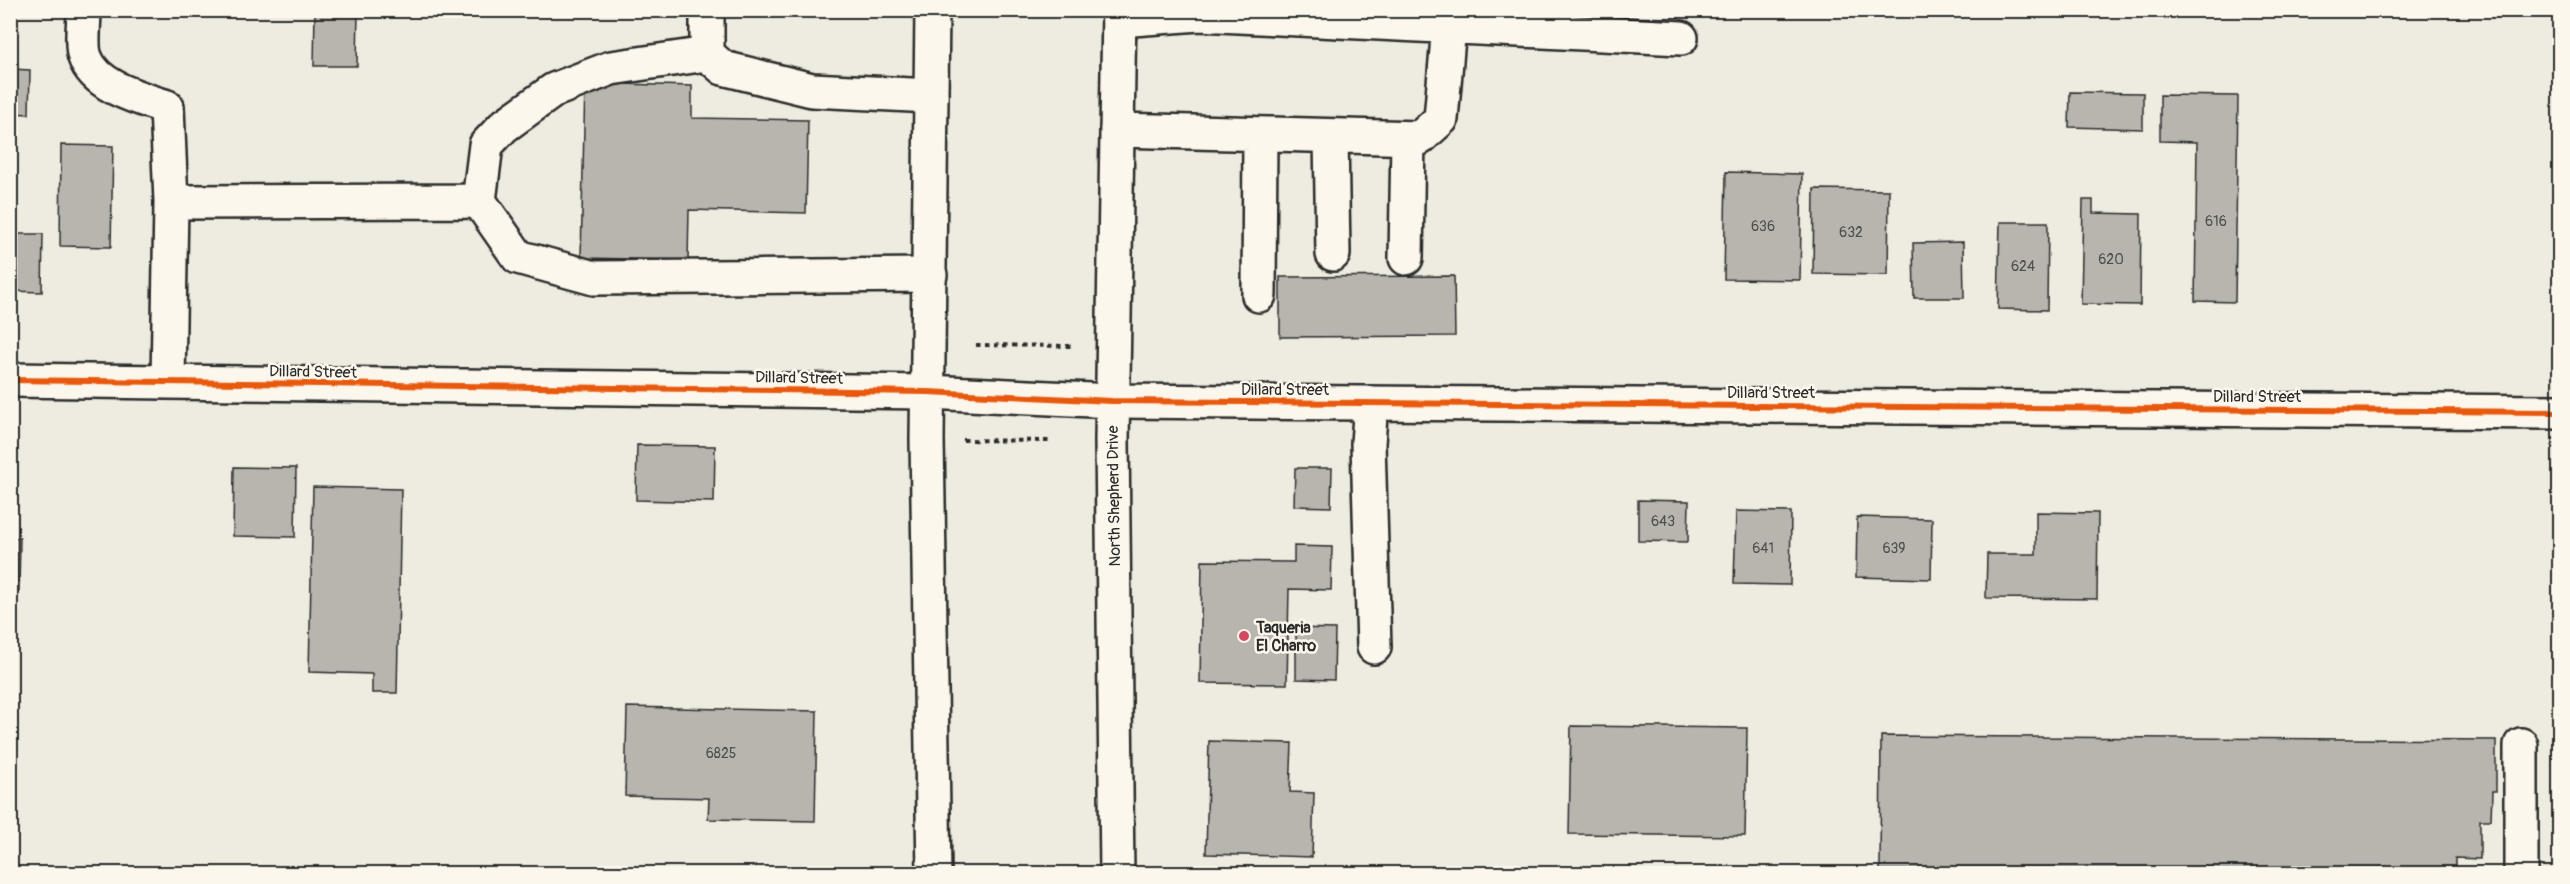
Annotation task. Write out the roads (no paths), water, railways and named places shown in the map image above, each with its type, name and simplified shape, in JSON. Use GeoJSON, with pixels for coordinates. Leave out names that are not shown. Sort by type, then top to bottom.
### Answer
{"type":"FeatureCollection","features":[{"type":"Feature","properties":{"kind":"street"},"geometry":{"type":"LineString","coordinates":[[84,10],[85,57],[100,78],[126,93],[167,107],[171,202],[168,382]]}},
{"type":"Feature","properties":{"kind":"street"},"geometry":{"type":"LineString","coordinates":[[707,10],[707,54],[723,68],[812,90],[931,96]]}},
{"type":"Feature","properties":{"kind":"street"},"geometry":{"type":"LineString","coordinates":[[932,10],[928,392],[934,873]]}},
{"type":"Feature","properties":{"kind":"street"},"geometry":{"type":"LineString","coordinates":[[1119,15],[1199,14],[1681,38]]}},
{"type":"Feature","properties":{"kind":"street","name":"North Shepherd Drive"},"geometry":{"type":"LineString","coordinates":[[1117,873],[1112,401],[1119,15]]}},
{"type":"Feature","properties":{"kind":"street"},"geometry":{"type":"LineString","coordinates":[[1117,130],[1419,138],[1441,119],[1449,26]]}},
{"type":"Feature","properties":{"kind":"street"},"geometry":{"type":"LineString","coordinates":[[707,54],[611,68],[554,90],[504,126],[486,145],[480,201],[518,257],[594,278],[930,275]]}},
{"type":"Feature","properties":{"kind":"street"},"geometry":{"type":"LineString","coordinates":[[1259,295],[1260,134]]}},
{"type":"Feature","properties":{"kind":"street"},"geometry":{"type":"LineString","coordinates":[[1331,136],[1333,254]]}},
{"type":"Feature","properties":{"kind":"street"},"geometry":{"type":"LineString","coordinates":[[1406,258],[1408,138]]}},
{"type":"Feature","properties":{"kind":"street"},"geometry":{"type":"LineString","coordinates":[[171,202],[480,201]]}},
{"type":"Feature","properties":{"kind":"street","name":"Dillard Street"},"geometry":{"type":"LineString","coordinates":[[10,380],[928,392],[1112,401],[2559,412]]}},
{"type":"Feature","properties":{"kind":"street"},"geometry":{"type":"LineString","coordinates":[[1371,403],[1368,443],[1374,647]]}},
{"type":"Feature","properties":{"kind":"street"},"geometry":{"type":"LineString","coordinates":[[2521,745],[2522,873]]}},
{"type":"Feature","properties":{"kind":"place","name":"Taqueria El Charro"},"geometry":{"type":"Point","coordinates":[1244,636]}}]}
